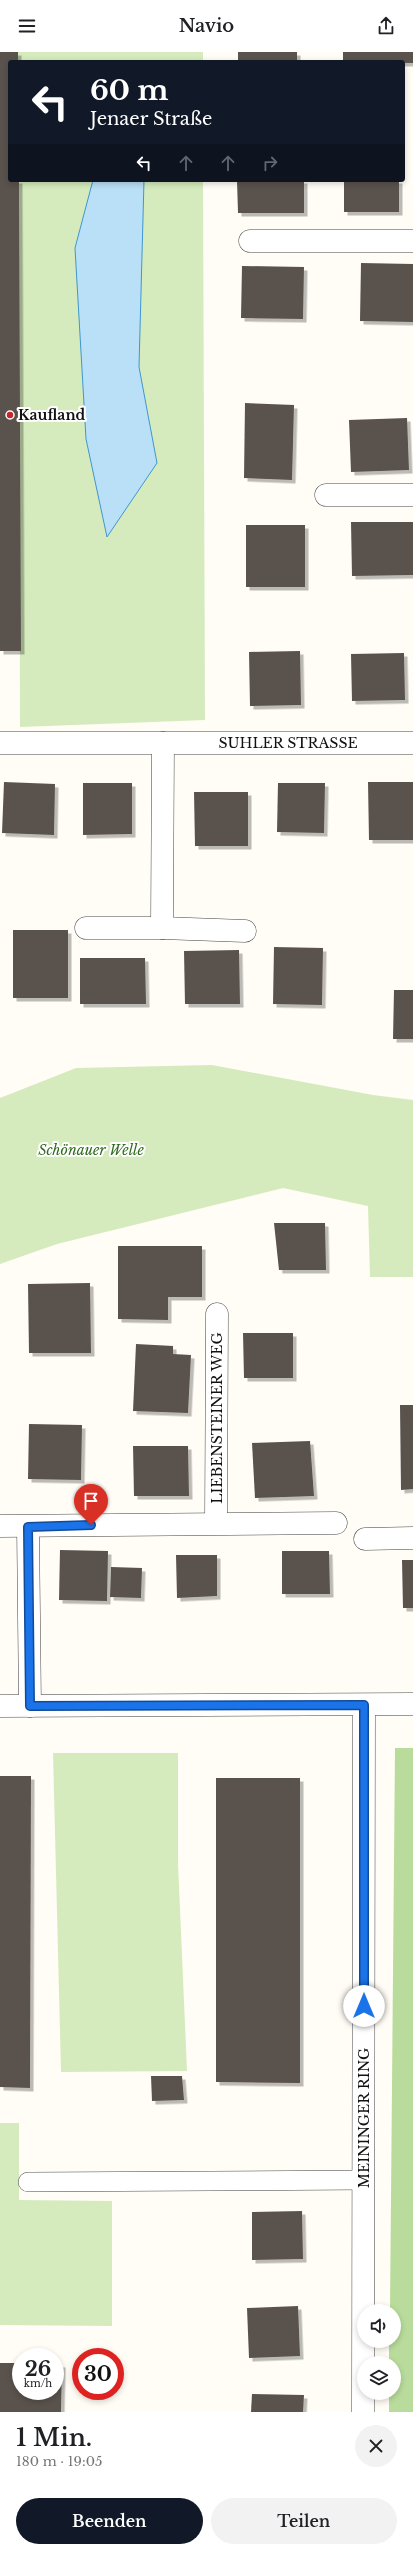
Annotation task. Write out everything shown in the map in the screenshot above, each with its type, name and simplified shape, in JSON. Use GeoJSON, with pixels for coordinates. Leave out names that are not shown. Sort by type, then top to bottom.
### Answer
{"type":"FeatureCollection","features":[{"type":"Feature","properties":{"kind":"street"},"geometry":{"type":"LineString","coordinates":[[250,241],[413,241]]}},
{"type":"Feature","properties":{"kind":"street"},"geometry":{"type":"LineString","coordinates":[[326,494],[413,495]]}},
{"type":"Feature","properties":{"kind":"street","name":"SUHLER STRASSE"},"geometry":{"type":"LineString","coordinates":[[0,743],[413,743]]}},
{"type":"Feature","properties":{"kind":"street"},"geometry":{"type":"LineString","coordinates":[[162,928],[163,743]]}},
{"type":"Feature","properties":{"kind":"street"},"geometry":{"type":"LineString","coordinates":[[86,928],[162,928],[245,931]]}},
{"type":"Feature","properties":{"kind":"street","name":"LIEBENSTEINER WEG"},"geometry":{"type":"LineString","coordinates":[[216,1523],[217,1314]]}},
{"type":"Feature","properties":{"kind":"street","name":"LIEBENSTEINER WEG"},"geometry":{"type":"LineString","coordinates":[[0,1526],[28,1527],[216,1523],[336,1524]]}},
{"type":"Feature","properties":{"kind":"street"},"geometry":{"type":"LineString","coordinates":[[28,1527],[30,1706]]}},
{"type":"Feature","properties":{"kind":"street"},"geometry":{"type":"LineString","coordinates":[[364,1539],[413,1538]]}},
{"type":"Feature","properties":{"kind":"street"},"geometry":{"type":"LineString","coordinates":[[0,1706],[413,1704]]}},
{"type":"Feature","properties":{"kind":"street","name":"MEININGER RING"},"geometry":{"type":"LineString","coordinates":[[363,2412],[364,1705]]}},
{"type":"Feature","properties":{"kind":"lane"},"geometry":{"type":"LineString","coordinates":[[28,2182],[364,2180]]}},
{"type":"Feature","properties":{"kind":"green space"},"geometry":{"type":"Polygon","coordinates":[[[18,52],[203,52],[203,60],[18,60],[18,52]]]}},
{"type":"Feature","properties":{"kind":"green space"},"geometry":{"type":"Polygon","coordinates":[[[19,182],[203,182],[205,720],[20,727],[19,182]]]}},
{"type":"Feature","properties":{"kind":"green space","name":"Schönauer Welle"},"geometry":{"type":"Polygon","coordinates":[[[212,1065],[373,1095],[413,1100],[413,1277],[370,1277],[368,1206],[283,1188],[57,1244],[0,1264],[0,1098],[76,1068],[212,1065]]]}},
{"type":"Feature","properties":{"kind":"green space"},"geometry":{"type":"Polygon","coordinates":[[[395,1748],[413,1748],[413,2412],[389,2412],[389,2400],[401,2400],[401,2356],[389,2356],[389,2348],[401,2348],[401,2304],[390,2304],[395,1748]]]}},
{"type":"Feature","properties":{"kind":"green space"},"geometry":{"type":"Polygon","coordinates":[[[53,1753],[178,1753],[178,1863],[187,2071],[61,2072],[53,1753]]]}},
{"type":"Feature","properties":{"kind":"green space"},"geometry":{"type":"Polygon","coordinates":[[[0,2123],[19,2123],[19,2200],[112,2201],[112,2326],[0,2325],[0,2123]]]}},
{"type":"Feature","properties":{"kind":"water"},"geometry":{"type":"Polygon","coordinates":[[[92,182],[144,182],[139,367],[157,463],[107,537],[86,439],[75,248],[92,182]]]}},
{"type":"Feature","properties":{"kind":"building","name":"Kaufland"},"geometry":{"type":"Polygon","coordinates":[[[0,52],[18,52],[18,60],[8,60],[8,182],[19,182],[21,651],[0,651],[0,52]]]}},
{"type":"Feature","properties":{"kind":"building"},"geometry":{"type":"Polygon","coordinates":[[[238,52],[297,52],[297,60],[238,60],[238,52]]]}},
{"type":"Feature","properties":{"kind":"building"},"geometry":{"type":"Polygon","coordinates":[[[343,52],[413,52],[413,63],[405,63],[405,60],[343,60],[343,52]]]}},
{"type":"Feature","properties":{"kind":"building"},"geometry":{"type":"Polygon","coordinates":[[[237,182],[304,182],[304,213],[238,213],[237,182]]]}},
{"type":"Feature","properties":{"kind":"building"},"geometry":{"type":"Polygon","coordinates":[[[344,182],[399,182],[399,212],[344,212],[344,182]]]}},
{"type":"Feature","properties":{"kind":"building"},"geometry":{"type":"Polygon","coordinates":[[[361,263],[413,264],[413,322],[360,321],[361,263]]]}},
{"type":"Feature","properties":{"kind":"building"},"geometry":{"type":"Polygon","coordinates":[[[242,266],[304,267],[303,319],[241,318],[242,266]]]}},
{"type":"Feature","properties":{"kind":"building"},"geometry":{"type":"Polygon","coordinates":[[[245,403],[294,405],[292,480],[244,478],[245,403]]]}},
{"type":"Feature","properties":{"kind":"building"},"geometry":{"type":"Polygon","coordinates":[[[407,418],[409,470],[351,472],[349,420],[407,418]]]}},
{"type":"Feature","properties":{"kind":"building"},"geometry":{"type":"Polygon","coordinates":[[[351,522],[413,522],[413,575],[352,576],[351,522]]]}},
{"type":"Feature","properties":{"kind":"building"},"geometry":{"type":"Polygon","coordinates":[[[246,525],[305,525],[305,587],[246,587],[246,525]]]}},
{"type":"Feature","properties":{"kind":"building"},"geometry":{"type":"Polygon","coordinates":[[[300,651],[301,705],[250,706],[249,652],[300,651]]]}},
{"type":"Feature","properties":{"kind":"building"},"geometry":{"type":"Polygon","coordinates":[[[404,653],[405,700],[352,701],[351,654],[404,653]]]}},
{"type":"Feature","properties":{"kind":"building"},"geometry":{"type":"Polygon","coordinates":[[[4,782],[55,784],[54,835],[2,833],[4,782]]]}},
{"type":"Feature","properties":{"kind":"building"},"geometry":{"type":"Polygon","coordinates":[[[368,782],[413,782],[413,840],[369,840],[368,782]]]}},
{"type":"Feature","properties":{"kind":"building"},"geometry":{"type":"Polygon","coordinates":[[[83,783],[132,783],[132,834],[83,835],[83,783]]]}},
{"type":"Feature","properties":{"kind":"building"},"geometry":{"type":"Polygon","coordinates":[[[278,783],[325,783],[324,833],[277,832],[278,783]]]}},
{"type":"Feature","properties":{"kind":"building"},"geometry":{"type":"Polygon","coordinates":[[[194,792],[248,792],[248,846],[195,846],[194,792]]]}},
{"type":"Feature","properties":{"kind":"building"},"geometry":{"type":"Polygon","coordinates":[[[13,930],[68,930],[68,998],[13,998],[13,930]]]}},
{"type":"Feature","properties":{"kind":"building"},"geometry":{"type":"Polygon","coordinates":[[[274,947],[323,948],[322,1005],[273,1004],[274,947]]]}},
{"type":"Feature","properties":{"kind":"building"},"geometry":{"type":"Polygon","coordinates":[[[239,950],[240,1004],[185,1004],[184,951],[239,950]]]}},
{"type":"Feature","properties":{"kind":"building"},"geometry":{"type":"Polygon","coordinates":[[[80,958],[145,958],[146,1004],[80,1004],[80,958]]]}},
{"type":"Feature","properties":{"kind":"building"},"geometry":{"type":"Polygon","coordinates":[[[394,990],[413,990],[413,1039],[393,1039],[394,990]]]}},
{"type":"Feature","properties":{"kind":"building"},"geometry":{"type":"Polygon","coordinates":[[[274,1223],[325,1223],[326,1270],[279,1270],[274,1223]]]}},
{"type":"Feature","properties":{"kind":"building"},"geometry":{"type":"Polygon","coordinates":[[[118,1246],[202,1246],[202,1297],[168,1297],[168,1320],[118,1319],[118,1246]]]}},
{"type":"Feature","properties":{"kind":"building"},"geometry":{"type":"Polygon","coordinates":[[[90,1283],[91,1353],[29,1353],[28,1284],[90,1283]]]}},
{"type":"Feature","properties":{"kind":"building"},"geometry":{"type":"Polygon","coordinates":[[[243,1333],[293,1333],[293,1378],[244,1378],[243,1333]]]}},
{"type":"Feature","properties":{"kind":"building"},"geometry":{"type":"Polygon","coordinates":[[[136,1344],[173,1346],[173,1354],[191,1355],[188,1413],[133,1411],[136,1344]]]}},
{"type":"Feature","properties":{"kind":"building"},"geometry":{"type":"Polygon","coordinates":[[[400,1405],[413,1405],[413,1489],[401,1490],[400,1405]]]}},
{"type":"Feature","properties":{"kind":"building"},"geometry":{"type":"Polygon","coordinates":[[[29,1424],[82,1425],[81,1480],[28,1479],[29,1424]]]}},
{"type":"Feature","properties":{"kind":"building"},"geometry":{"type":"Polygon","coordinates":[[[310,1441],[314,1496],[255,1498],[252,1443],[310,1441]]]}},
{"type":"Feature","properties":{"kind":"building"},"geometry":{"type":"Polygon","coordinates":[[[133,1446],[188,1446],[189,1496],[134,1496],[133,1446]]]}},
{"type":"Feature","properties":{"kind":"building"},"geometry":{"type":"Polygon","coordinates":[[[60,1550],[108,1551],[107,1601],[59,1600],[60,1550]]]}},
{"type":"Feature","properties":{"kind":"building"},"geometry":{"type":"Polygon","coordinates":[[[282,1551],[329,1551],[330,1594],[282,1594],[282,1551]]]}},
{"type":"Feature","properties":{"kind":"building"},"geometry":{"type":"Polygon","coordinates":[[[176,1555],[217,1555],[217,1596],[177,1598],[176,1555]]]}},
{"type":"Feature","properties":{"kind":"building"},"geometry":{"type":"Polygon","coordinates":[[[402,1560],[413,1560],[413,1608],[403,1608],[402,1560]]]}},
{"type":"Feature","properties":{"kind":"building"},"geometry":{"type":"Polygon","coordinates":[[[111,1567],[142,1568],[141,1598],[110,1597],[111,1567]]]}},
{"type":"Feature","properties":{"kind":"building"},"geometry":{"type":"Polygon","coordinates":[[[0,1776],[31,1776],[30,2088],[0,2087],[0,1776]]]}},
{"type":"Feature","properties":{"kind":"building"},"geometry":{"type":"Polygon","coordinates":[[[216,1778],[300,1778],[300,2083],[216,2082],[216,1778]]]}},
{"type":"Feature","properties":{"kind":"building"},"geometry":{"type":"Polygon","coordinates":[[[151,2076],[182,2076],[184,2100],[152,2101],[151,2076]]]}},
{"type":"Feature","properties":{"kind":"building"},"geometry":{"type":"Polygon","coordinates":[[[302,2211],[303,2259],[252,2260],[252,2212],[302,2211]]]}},
{"type":"Feature","properties":{"kind":"building"},"geometry":{"type":"Polygon","coordinates":[[[298,2306],[300,2356],[249,2358],[247,2308],[298,2306]]]}},
{"type":"Feature","properties":{"kind":"building"},"geometry":{"type":"Polygon","coordinates":[[[0,2363],[12,2363],[12,2400],[61,2400],[61,2412],[0,2412],[0,2363]]]}},
{"type":"Feature","properties":{"kind":"building"},"geometry":{"type":"Polygon","coordinates":[[[252,2394],[304,2395],[303,2412],[251,2412],[252,2394]]]}},
{"type":"Feature","properties":{"kind":"place","name":"Kaufland"},"geometry":{"type":"Point","coordinates":[10,415]}},
{"type":"Feature","properties":{"kind":"route"},"geometry":{"type":"LineString","coordinates":[[91,1525],[28,1527],[30,1706],[364,1705],[364,2006]]}}]}
